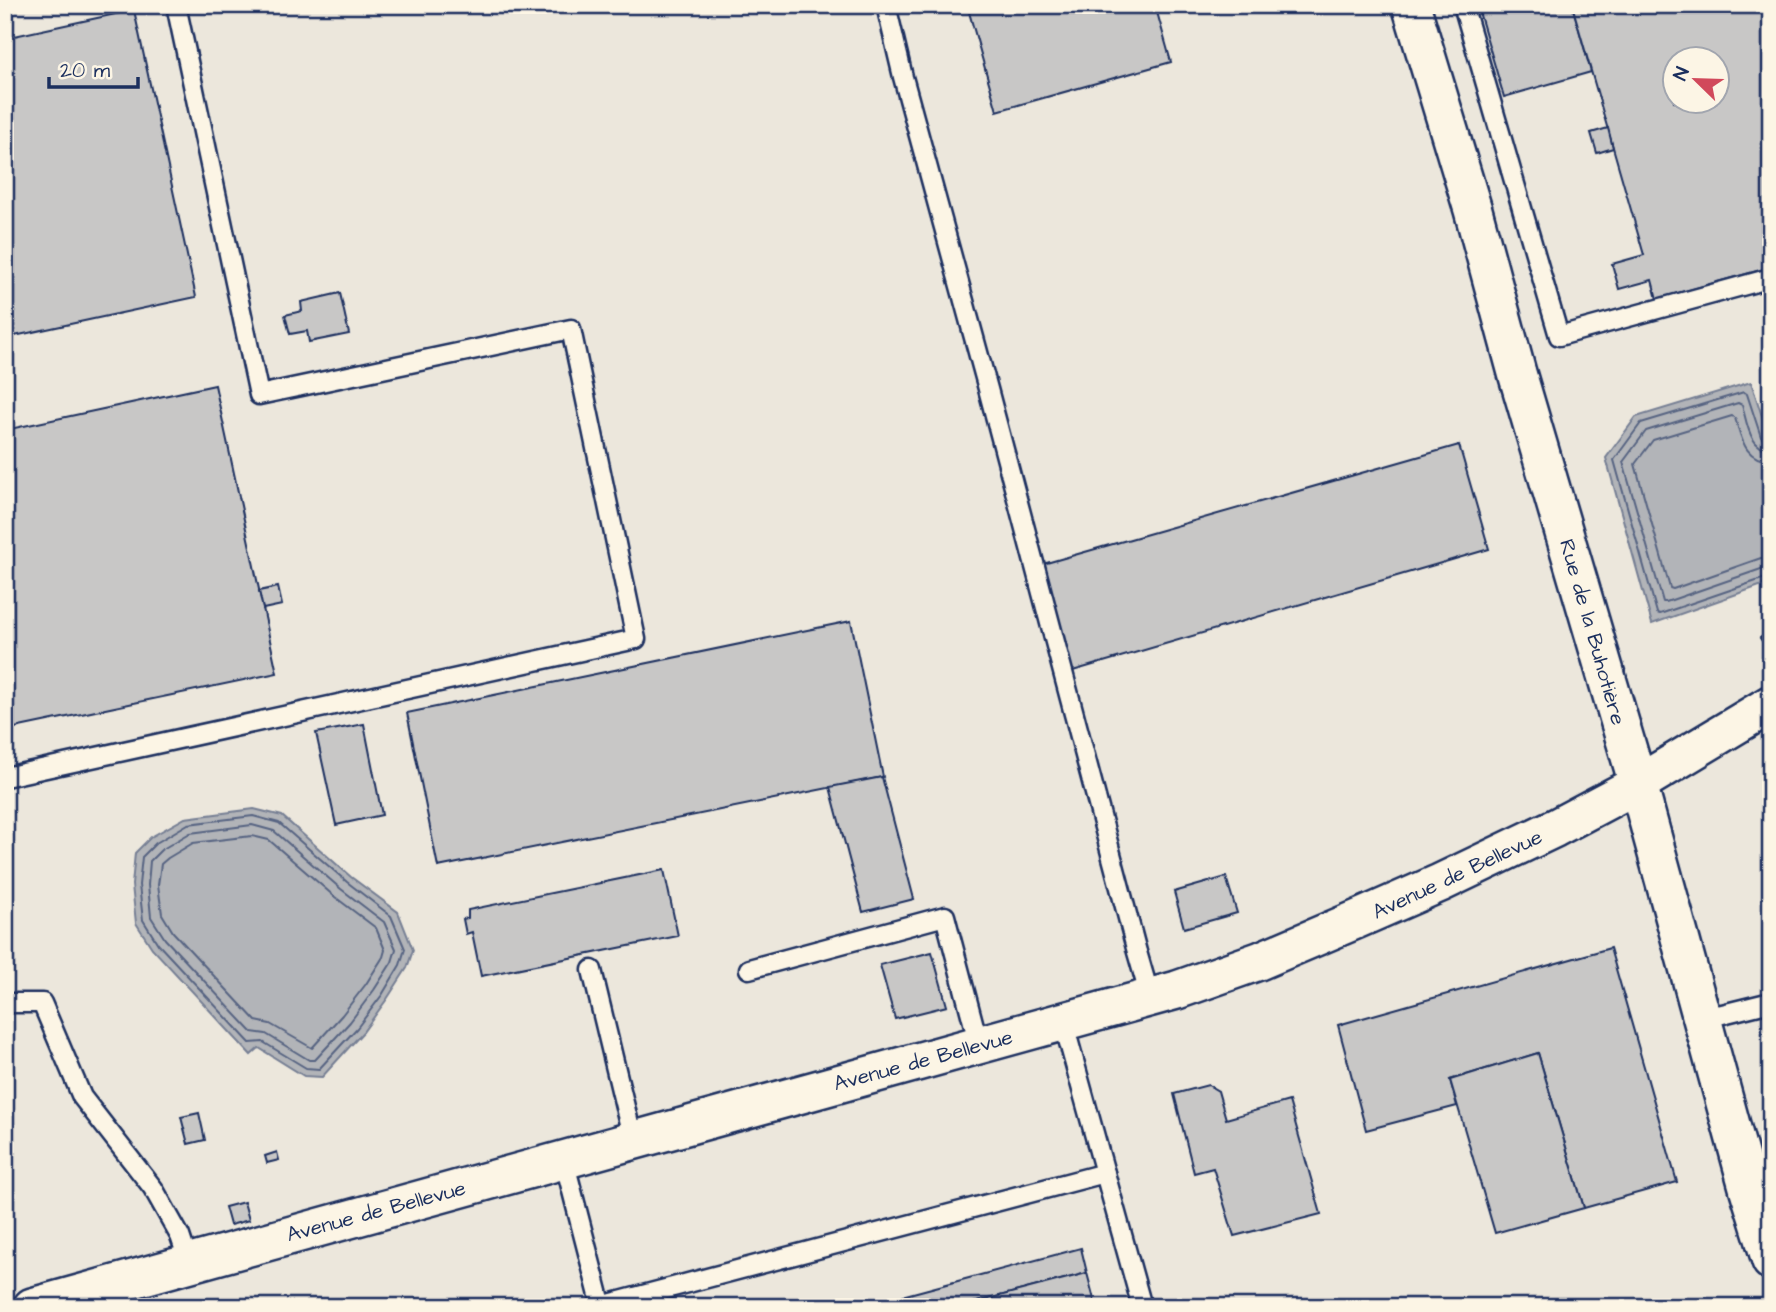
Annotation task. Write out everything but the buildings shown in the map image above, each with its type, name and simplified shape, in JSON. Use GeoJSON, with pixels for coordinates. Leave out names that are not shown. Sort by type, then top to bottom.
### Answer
{"type":"FeatureCollection","features":[{"type":"Feature","properties":{"kind":"street","name":"Rue de la Buhotière"},"geometry":{"type":"LineString","coordinates":[[1411,5],[1473,210],[1517,373],[1638,784],[1702,1019],[1753,1185],[1771,1261]]}},
{"type":"Feature","properties":{"kind":"street","name":"Avenue de Bellevue"},"geometry":{"type":"LineString","coordinates":[[32,1307],[1177,990],[1259,961],[1405,899],[1555,828],[1638,784],[1771,704]]}},
{"type":"Feature","properties":{"kind":"lane"},"geometry":{"type":"LineString","coordinates":[[5,777],[636,639],[571,329],[259,395],[176,5]]}},
{"type":"Feature","properties":{"kind":"lane"},"geometry":{"type":"LineString","coordinates":[[886,5],[1150,997]]}},
{"type":"Feature","properties":{"kind":"lane"},"geometry":{"type":"LineString","coordinates":[[1463,5],[1559,336],[1771,278]]}},
{"type":"Feature","properties":{"kind":"lane"},"geometry":{"type":"LineString","coordinates":[[749,969],[945,916],[979,1045]]}},
{"type":"Feature","properties":{"kind":"lane"},"geometry":{"type":"LineString","coordinates":[[592,970],[633,1140]]}},
{"type":"Feature","properties":{"kind":"lane"},"geometry":{"type":"LineString","coordinates":[[1702,1019],[1771,1002]]}},
{"type":"Feature","properties":{"kind":"lane"},"geometry":{"type":"LineString","coordinates":[[5,1003],[42,1003],[82,1097],[153,1188],[180,1236],[189,1263]]}},
{"type":"Feature","properties":{"kind":"lane"},"geometry":{"type":"LineString","coordinates":[[1063,1021],[1142,1307]]}},
{"type":"Feature","properties":{"kind":"lane"},"geometry":{"type":"LineString","coordinates":[[564,1160],[601,1306],[1105,1173]]}},
{"type":"Feature","properties":{"kind":"shaded area"},"geometry":{"type":"Polygon","coordinates":[[[5,5],[1771,5],[1771,1307],[5,1307],[5,5]]]}},
{"type":"Feature","properties":{"kind":"water"},"geometry":{"type":"Polygon","coordinates":[[[1751,382],[1771,444],[1771,582],[1652,624],[1606,458],[1636,417],[1751,382]]]}},
{"type":"Feature","properties":{"kind":"water"},"geometry":{"type":"Polygon","coordinates":[[[254,809],[282,816],[351,877],[398,912],[413,950],[407,968],[387,999],[363,1032],[322,1077],[304,1076],[259,1048],[251,1055],[152,948],[136,923],[132,885],[135,853],[151,837],[185,818],[254,809]]]}}]}
